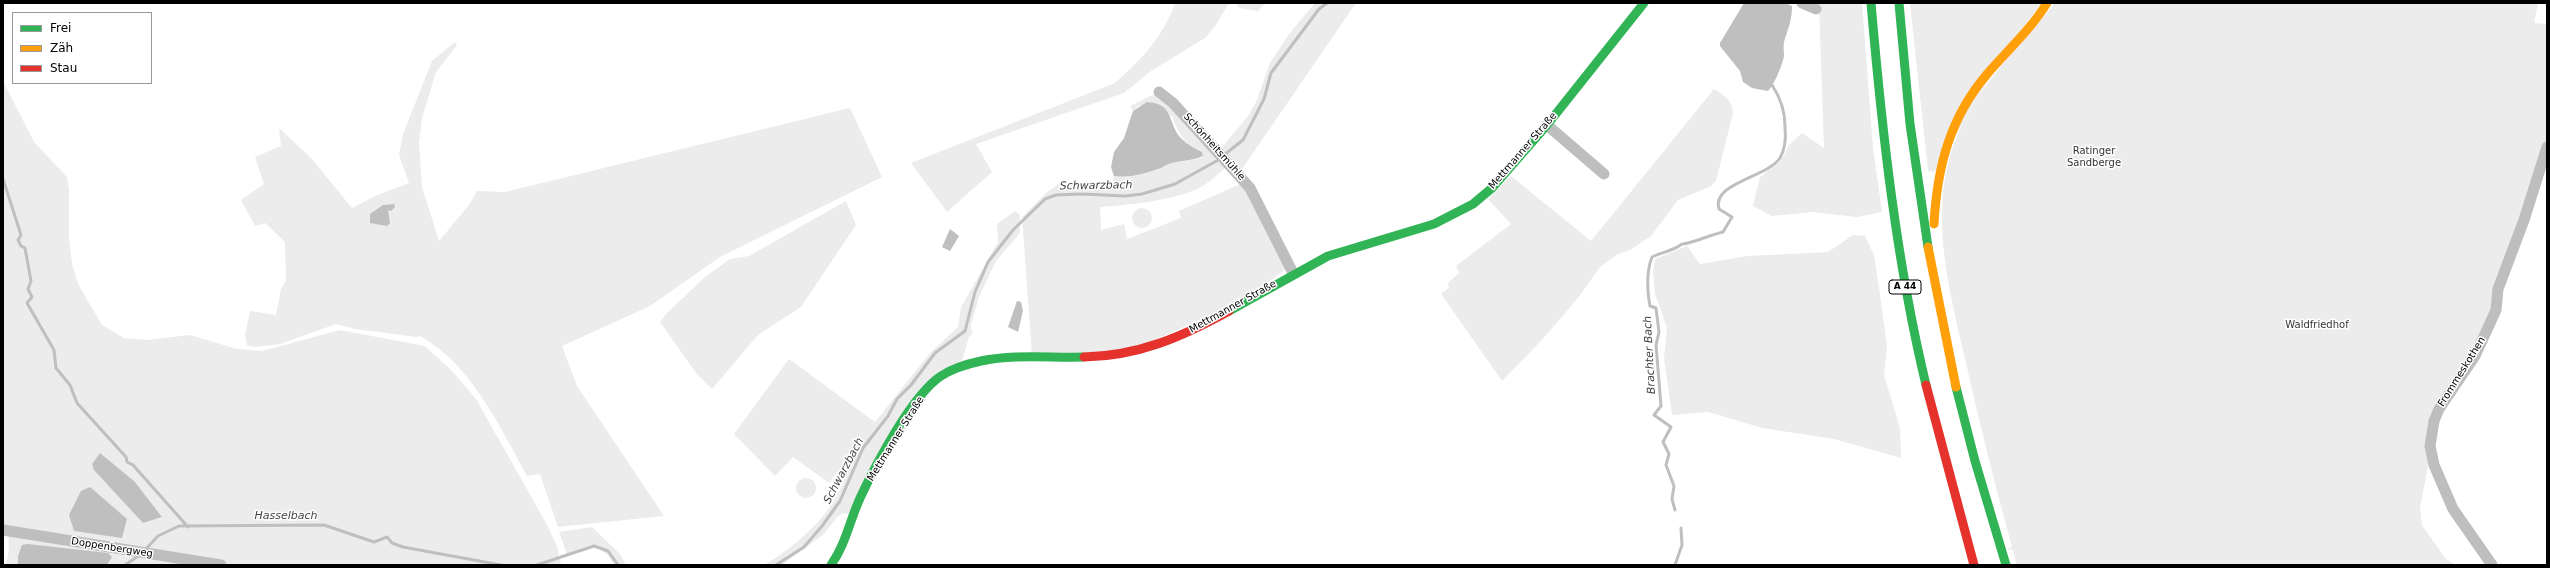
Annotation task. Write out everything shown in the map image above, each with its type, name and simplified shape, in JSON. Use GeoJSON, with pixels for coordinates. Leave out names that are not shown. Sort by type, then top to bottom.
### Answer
{"type":"FeatureCollection","features":[{"type":"Feature","properties":{"kind":"main road","name":"Mettmanner Straße"},"geometry":{"type":"LineString","coordinates":[[831,565],[845,543],[857,504],[874,473],[913,409],[941,377],[963,366],[990,360],[1108,357],[1142,351],[1199,326],[1293,273],[1329,256],[1403,236],[1462,212],[1492,188],[1546,125],[1644,3]]}},
{"type":"Feature","properties":{"kind":"main road","name":"A 44"},"geometry":{"type":"LineString","coordinates":[[1871,3],[1882,138],[1906,293],[1936,430],[1974,565]]}},
{"type":"Feature","properties":{"kind":"main road","name":"A 44"},"geometry":{"type":"LineString","coordinates":[[1899,3],[1912,140],[1933,276],[1964,417],[1992,524],[2006,565]]}},
{"type":"Feature","properties":{"kind":"main road"},"geometry":{"type":"LineString","coordinates":[[1933,276],[1934,199],[1938,166],[1948,135],[1971,93],[2033,25],[2047,3]]}},
{"type":"Feature","properties":{"kind":"street"},"geometry":{"type":"LineString","coordinates":[[1802,3],[1816,9]]}},
{"type":"Feature","properties":{"kind":"street","name":"Schönheitsmühle"},"geometry":{"type":"LineString","coordinates":[[1159,92],[1173,102],[1250,188],[1260,204],[1293,273]]}},
{"type":"Feature","properties":{"kind":"street"},"geometry":{"type":"LineString","coordinates":[[1546,125],[1604,174]]}},
{"type":"Feature","properties":{"kind":"street","name":"Frommeskothen"},"geometry":{"type":"LineString","coordinates":[[2492,565],[2453,509],[2431,456],[2431,440],[2434,421],[2439,409],[2475,356],[2496,310],[2498,289],[2524,220],[2547,147]]}},
{"type":"Feature","properties":{"kind":"street","name":"Doppenbergweg"},"geometry":{"type":"LineString","coordinates":[[3,530],[221,565]]}},
{"type":"Feature","properties":{"kind":"green space"},"geometry":{"type":"Polygon","coordinates":[[[1175,3],[1229,3],[1216,25],[1205,38],[1151,71],[1124,93],[976,144],[992,172],[947,212],[911,163],[1115,83],[1142,57],[1158,37],[1175,3]]]}},
{"type":"Feature","properties":{"kind":"green space"},"geometry":{"type":"Polygon","coordinates":[[[1236,3],[1265,3],[1258,11],[1239,8],[1236,3]]]}},
{"type":"Feature","properties":{"kind":"green space"},"geometry":{"type":"Polygon","coordinates":[[[1315,3],[1356,3],[1240,172],[1219,151],[1248,116],[1256,102],[1270,63],[1289,34],[1315,3]]]}},
{"type":"Feature","properties":{"kind":"green space"},"geometry":{"type":"Polygon","coordinates":[[[1817,3],[1862,3],[1873,148],[1882,212],[1857,217],[1812,212],[1772,216],[1753,206],[1760,177],[1780,162],[1790,144],[1802,133],[1824,148],[1819,4],[1817,3]]]}},
{"type":"Feature","properties":{"kind":"green space"},"geometry":{"type":"Polygon","coordinates":[[[1910,3],[2042,3],[2009,45],[1934,172],[1928,171],[1910,3]]]}},
{"type":"Feature","properties":{"kind":"green space"},"geometry":{"type":"Polygon","coordinates":[[[2055,3],[2538,3],[2534,23],[2547,24],[2547,147],[2496,310],[2439,409],[2420,508],[2422,525],[2445,558],[2455,565],[2017,565],[2013,550],[2007,549],[2012,547],[1982,432],[1953,306],[1944,248],[1942,219],[1943,191],[1948,162],[1958,134],[1977,99],[2002,66],[2055,3]]]}},
{"type":"Feature","properties":{"kind":"green space"},"geometry":{"type":"Polygon","coordinates":[[[455,42],[457,45],[436,72],[422,118],[419,143],[422,187],[439,241],[469,205],[477,191],[505,192],[850,108],[882,177],[720,257],[650,306],[562,346],[577,386],[664,516],[558,527],[540,474],[527,476],[495,418],[469,380],[438,348],[420,336],[417,337],[355,329],[336,324],[280,344],[256,347],[247,346],[245,334],[250,311],[276,315],[281,289],[286,280],[285,242],[265,223],[255,226],[241,200],[264,184],[255,157],[281,146],[279,128],[311,158],[352,208],[375,196],[409,183],[399,155],[403,134],[432,61],[455,42]]]}},
{"type":"Feature","properties":{"kind":"green space"},"geometry":{"type":"Polygon","coordinates":[[[3,81],[34,142],[67,177],[69,190],[69,239],[72,264],[78,284],[102,325],[124,338],[146,340],[190,335],[237,349],[262,351],[340,330],[425,346],[452,371],[476,399],[546,523],[557,546],[561,565],[108,565],[112,557],[18,556],[18,565],[4,565],[9,551],[9,526],[3,525],[3,81]],[[135,482],[133,511],[143,523],[162,517],[135,482]]]}},
{"type":"Feature","properties":{"kind":"green space"},"geometry":{"type":"Polygon","coordinates":[[[1714,89],[1725,96],[1729,101],[1733,113],[1716,181],[1711,186],[1678,200],[1651,236],[1630,250],[1618,254],[1600,267],[1578,298],[1541,341],[1502,381],[1441,294],[1449,288],[1448,283],[1459,273],[1456,266],[1511,224],[1488,199],[1511,176],[1591,241],[1714,89]]]}},
{"type":"Feature","properties":{"kind":"green space"},"geometry":{"type":"Polygon","coordinates":[[[1152,95],[1161,97],[1226,163],[1224,169],[1197,189],[1174,197],[1149,202],[1100,207],[1101,230],[1124,224],[1127,239],[1181,218],[1179,211],[1245,182],[1288,268],[1240,302],[1132,350],[1032,355],[1022,217],[1046,193],[1060,183],[1068,183],[1080,189],[1112,187],[1114,176],[1136,175],[1180,161],[1203,157],[1202,152],[1186,142],[1177,128],[1172,116],[1138,106],[1133,111],[1130,106],[1152,95]]]}},
{"type":"Feature","properties":{"kind":"green space"},"geometry":{"type":"Polygon","coordinates":[[[846,201],[856,225],[801,307],[758,335],[712,389],[696,373],[660,322],[667,313],[705,277],[730,259],[749,256],[846,201]]]}},
{"type":"Feature","properties":{"kind":"green space"},"geometry":{"type":"Polygon","coordinates":[[[1138,208],[1146,208],[1152,214],[1152,222],[1146,228],[1138,228],[1132,222],[1132,214],[1138,208]]]}},
{"type":"Feature","properties":{"kind":"green space"},"geometry":{"type":"Polygon","coordinates":[[[1015,211],[1020,215],[1020,233],[996,261],[979,297],[971,325],[972,334],[969,337],[962,361],[944,371],[851,515],[843,513],[837,517],[824,534],[782,565],[764,565],[803,537],[828,510],[841,489],[855,449],[829,483],[793,457],[775,476],[734,434],[789,359],[875,422],[930,353],[958,327],[961,307],[998,242],[997,224],[1015,211]]]}},
{"type":"Feature","properties":{"kind":"green space"},"geometry":{"type":"Polygon","coordinates":[[[1853,235],[1865,236],[1874,255],[1887,345],[1884,375],[1900,428],[1901,458],[1834,439],[1762,428],[1708,412],[1672,415],[1664,358],[1667,328],[1655,294],[1653,273],[1655,259],[1687,246],[1700,264],[1748,256],[1828,252],[1853,235]]]}},
{"type":"Feature","properties":{"kind":"green space"},"geometry":{"type":"Polygon","coordinates":[[[802,478],[810,478],[816,484],[816,492],[810,498],[802,498],[796,492],[796,484],[802,478]]]}},
{"type":"Feature","properties":{"kind":"green space"},"geometry":{"type":"Polygon","coordinates":[[[592,527],[620,554],[626,565],[614,565],[607,554],[592,545],[567,554],[559,532],[592,527]]]}},
{"type":"Feature","properties":{"kind":"shaded area"},"geometry":{"type":"Polygon","coordinates":[[[1744,3],[1786,3],[1792,6],[1791,20],[1784,42],[1784,58],[1775,80],[1768,91],[1752,88],[1743,82],[1740,71],[1720,46],[1720,43],[1744,3]]]}},
{"type":"Feature","properties":{"kind":"shaded area"},"geometry":{"type":"Polygon","coordinates":[[[1147,102],[1155,103],[1166,109],[1179,136],[1184,141],[1202,152],[1203,156],[1176,162],[1142,174],[1131,176],[1114,176],[1111,167],[1114,152],[1124,138],[1133,111],[1147,102]]]}},
{"type":"Feature","properties":{"kind":"shaded area"},"geometry":{"type":"Polygon","coordinates":[[[394,204],[395,207],[391,211],[388,210],[390,223],[387,226],[370,223],[370,214],[383,205],[394,204]]]}},
{"type":"Feature","properties":{"kind":"shaded area"},"geometry":{"type":"Polygon","coordinates":[[[950,229],[959,236],[950,251],[942,247],[950,229]]]}},
{"type":"Feature","properties":{"kind":"shaded area"},"geometry":{"type":"Polygon","coordinates":[[[1017,301],[1021,302],[1023,311],[1018,332],[1008,327],[1017,301]]]}},
{"type":"Feature","properties":{"kind":"shaded area"},"geometry":{"type":"Polygon","coordinates":[[[100,453],[135,482],[162,517],[143,523],[94,470],[92,464],[100,453]]]}},
{"type":"Feature","properties":{"kind":"shaded area"},"geometry":{"type":"Polygon","coordinates":[[[90,487],[127,519],[122,538],[74,531],[69,515],[81,491],[90,487]]]}},
{"type":"Feature","properties":{"kind":"shaded area"},"geometry":{"type":"Polygon","coordinates":[[[28,544],[108,553],[112,557],[107,565],[18,565],[18,556],[22,545],[28,544]]]}},
{"type":"Feature","properties":{"kind":"waterway","name":"Schwarzbach"},"geometry":{"type":"LineString","coordinates":[[1224,155],[1243,140],[1264,99],[1271,73],[1319,9],[1327,3]]}},
{"type":"Feature","properties":{"kind":"waterway","name":"Brachter Bach"},"geometry":{"type":"LineString","coordinates":[[1675,510],[1672,499],[1674,486],[1666,465],[1669,454],[1663,442],[1671,427],[1654,415],[1661,406],[1656,345],[1659,332],[1656,308],[1650,306],[1648,294],[1648,275],[1650,263],[1652,257],[1682,244],[1723,232],[1732,217],[1719,209],[1719,200],[1723,193],[1732,186],[1774,165],[1780,158],[1785,142],[1785,120],[1782,104],[1772,85]]}},
{"type":"Feature","properties":{"kind":"waterway","name":"Schwarzbach"},"geometry":{"type":"LineString","coordinates":[[776,565],[804,547],[822,526],[840,501],[863,448],[888,416],[897,399],[911,385],[935,353],[965,331],[975,292],[988,262],[1013,230],[1045,199],[1056,195],[1082,194],[1125,196],[1142,194],[1175,184],[1220,159]]}},
{"type":"Feature","properties":{"kind":"waterway"},"geometry":{"type":"LineString","coordinates":[[3,179],[21,235],[18,240],[21,246],[25,248],[31,281],[28,289],[32,297],[27,303],[54,350],[56,368],[70,385],[77,403],[126,457],[127,462],[133,465],[188,527]]}},
{"type":"Feature","properties":{"kind":"waterway","name":"Hasselbach"},"geometry":{"type":"LineString","coordinates":[[144,551],[158,536],[179,526],[324,525],[374,542],[387,537],[392,543],[403,547],[501,565]]}},
{"type":"Feature","properties":{"kind":"waterway","name":"Brachter Bach"},"geometry":{"type":"LineString","coordinates":[[1675,565],[1682,545],[1681,528]]}},
{"type":"Feature","properties":{"kind":"waterway","name":"Hasselbach"},"geometry":{"type":"LineString","coordinates":[[537,565],[594,546],[608,551],[618,565]]}},
{"type":"Feature","properties":{"kind":"waterway","name":"Hasselbach"},"geometry":{"type":"LineString","coordinates":[[125,565],[140,555]]}},
{"type":"Feature","properties":{"kind":"traffic: fast"},"geometry":{"type":"LineString","coordinates":[[1229,311],[1328,256],[1434,224],[1473,204],[1492,188],[1547,125],[1644,3]]}},
{"type":"Feature","properties":{"kind":"traffic: fast"},"geometry":{"type":"LineString","coordinates":[[1871,3],[1891,195],[1906,291],[1926,385]]}},
{"type":"Feature","properties":{"kind":"traffic: fast"},"geometry":{"type":"LineString","coordinates":[[1899,3],[1910,124],[1928,247]]}},
{"type":"Feature","properties":{"kind":"traffic: fast"},"geometry":{"type":"LineString","coordinates":[[831,565],[844,540],[861,496],[885,449],[918,398],[930,385],[950,371],[981,361],[1019,357],[1084,357]]}},
{"type":"Feature","properties":{"kind":"traffic: fast"},"geometry":{"type":"LineString","coordinates":[[1956,387],[1975,461],[2006,565]]}},
{"type":"Feature","properties":{"kind":"traffic: slow"},"geometry":{"type":"LineString","coordinates":[[1934,224],[1938,183],[1942,163],[1955,125],[1964,107],[1988,73],[2027,31],[2047,3]]}},
{"type":"Feature","properties":{"kind":"traffic: slow"},"geometry":{"type":"LineString","coordinates":[[1928,247],[1956,387]]}},
{"type":"Feature","properties":{"kind":"traffic: jam"},"geometry":{"type":"LineString","coordinates":[[1084,357],[1104,356],[1141,349],[1177,337],[1229,311]]}},
{"type":"Feature","properties":{"kind":"traffic: jam"},"geometry":{"type":"LineString","coordinates":[[1926,385],[1974,565]]}},
{"type":"Feature","properties":{"kind":"park label","name":"Ratinger Sandberge"},"geometry":{"type":"Point","coordinates":[2094,156]}},
{"type":"Feature","properties":{"kind":"park label","name":"Waldfriedhof"},"geometry":{"type":"Point","coordinates":[2317,325]}}]}
